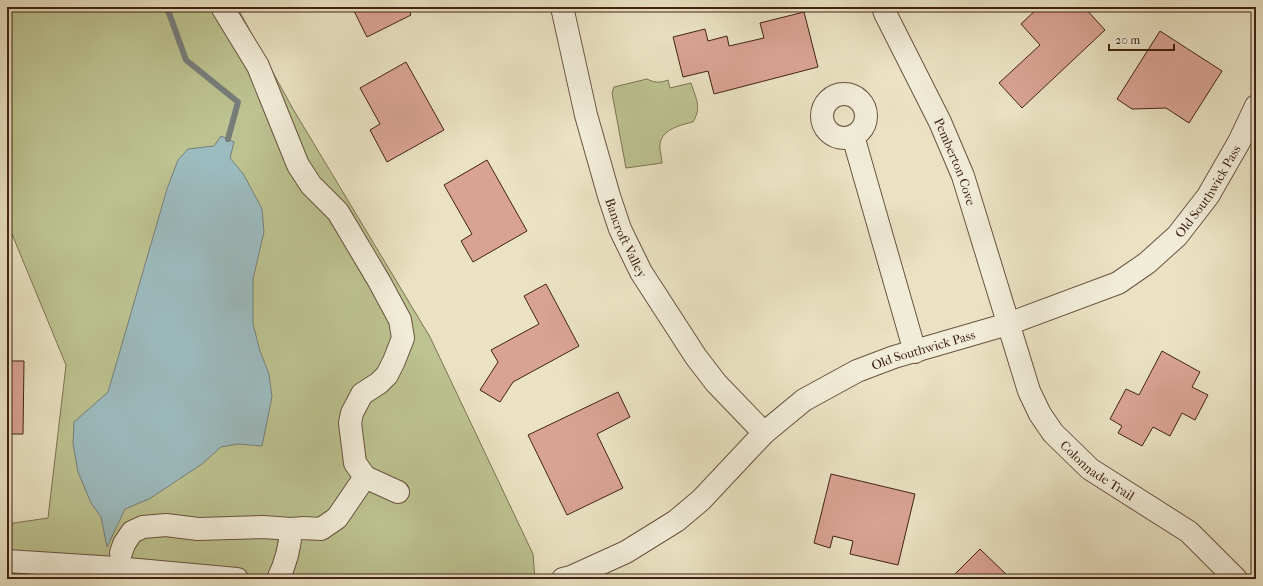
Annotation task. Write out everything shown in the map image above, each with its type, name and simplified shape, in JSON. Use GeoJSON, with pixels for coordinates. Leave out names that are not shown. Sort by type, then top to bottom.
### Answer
{"type":"FeatureCollection","features":[{"type":"Feature","properties":{"kind":"street"},"geometry":{"type":"LineString","coordinates":[[222,7],[258,66],[298,165],[311,185],[338,212],[379,281],[400,320],[403,338],[394,361],[387,375],[379,383],[362,394],[352,413],[350,423],[355,463],[365,477],[398,492]]}},
{"type":"Feature","properties":{"kind":"street","name":"Bancroft Valley"},"geometry":{"type":"LineString","coordinates":[[562,7],[586,115],[620,229],[641,272],[696,357],[716,384],[764,432]]}},
{"type":"Feature","properties":{"kind":"street","name":"Pemberton Cove"},"geometry":{"type":"LineString","coordinates":[[883,7],[884,13],[940,122],[963,176],[1008,324]]}},
{"type":"Feature","properties":{"kind":"street","name":"Old Southwick Pass"},"geometry":{"type":"LineString","coordinates":[[568,578],[626,552],[676,521],[701,500],[764,432],[804,400],[824,389],[857,372],[894,357],[1008,324],[1118,283],[1147,263],[1178,236],[1208,196],[1239,142],[1256,106]]}},
{"type":"Feature","properties":{"kind":"street"},"geometry":{"type":"LineString","coordinates":[[853,136],[915,352]]}},
{"type":"Feature","properties":{"kind":"street","name":"Colonnade Trail"},"geometry":{"type":"LineString","coordinates":[[1008,324],[1029,391],[1040,414],[1053,433],[1090,469],[1189,532],[1236,579]]}},
{"type":"Feature","properties":{"kind":"street"},"geometry":{"type":"LineString","coordinates":[[121,553],[124,544],[132,532],[143,527],[166,525],[198,529],[263,527],[291,530],[304,528],[321,529],[337,518],[365,477]]}},
{"type":"Feature","properties":{"kind":"street"},"geometry":{"type":"LineString","coordinates":[[278,579],[286,562],[291,530]]}},
{"type":"Feature","properties":{"kind":"street"},"geometry":{"type":"LineString","coordinates":[[7,561],[116,568],[237,579]]}},
{"type":"Feature","properties":{"kind":"green space"},"geometry":{"type":"Polygon","coordinates":[[[7,7],[237,7],[293,109],[430,337],[533,554],[535,579],[7,579],[7,524],[48,518],[66,365],[7,222],[7,7]]]}},
{"type":"Feature","properties":{"kind":"green space"},"geometry":{"type":"Polygon","coordinates":[[[647,79],[658,82],[668,80],[670,88],[691,83],[698,107],[696,117],[693,122],[673,128],[664,135],[660,146],[662,163],[626,168],[612,93],[614,87],[647,79]]]}},
{"type":"Feature","properties":{"kind":"water"},"geometry":{"type":"Polygon","coordinates":[[[221,136],[234,142],[230,158],[244,175],[262,209],[264,232],[253,279],[253,324],[260,351],[269,374],[272,397],[262,446],[238,444],[221,447],[202,464],[149,499],[125,509],[107,547],[101,517],[91,503],[78,472],[73,444],[74,422],[108,392],[167,189],[178,160],[188,149],[214,146],[221,136]]]}},
{"type":"Feature","properties":{"kind":"building"},"geometry":{"type":"Polygon","coordinates":[[[352,7],[408,7],[411,15],[367,37],[352,7]]]}},
{"type":"Feature","properties":{"kind":"building"},"geometry":{"type":"Polygon","coordinates":[[[1039,7],[1084,7],[1105,30],[1022,108],[999,83],[1040,45],[1021,24],[1039,7]]]}},
{"type":"Feature","properties":{"kind":"building"},"geometry":{"type":"Polygon","coordinates":[[[804,12],[818,67],[714,94],[708,71],[683,77],[673,37],[705,29],[708,41],[727,36],[729,46],[764,38],[760,23],[804,12]]]}},
{"type":"Feature","properties":{"kind":"building"},"geometry":{"type":"Polygon","coordinates":[[[1160,31],[1222,71],[1189,123],[1166,108],[1132,109],[1117,99],[1160,31]]]}},
{"type":"Feature","properties":{"kind":"building"},"geometry":{"type":"Polygon","coordinates":[[[406,62],[444,130],[387,162],[370,130],[380,124],[360,88],[406,62]]]}},
{"type":"Feature","properties":{"kind":"building"},"geometry":{"type":"Polygon","coordinates":[[[487,160],[527,231],[473,262],[461,241],[472,234],[444,185],[487,160]]]}},
{"type":"Feature","properties":{"kind":"building"},"geometry":{"type":"Polygon","coordinates":[[[546,284],[579,346],[513,382],[500,402],[480,390],[498,362],[491,350],[539,324],[524,296],[546,284]]]}},
{"type":"Feature","properties":{"kind":"building"},"geometry":{"type":"Polygon","coordinates":[[[1162,351],[1200,372],[1192,387],[1208,395],[1195,420],[1182,413],[1170,436],[1153,427],[1142,446],[1118,433],[1122,426],[1110,419],[1126,389],[1139,395],[1162,351]]]}},
{"type":"Feature","properties":{"kind":"building"},"geometry":{"type":"Polygon","coordinates":[[[7,361],[24,361],[23,434],[7,434],[7,361]]]}},
{"type":"Feature","properties":{"kind":"building"},"geometry":{"type":"Polygon","coordinates":[[[618,392],[630,417],[597,434],[623,488],[567,515],[528,435],[618,392]]]}},
{"type":"Feature","properties":{"kind":"building"},"geometry":{"type":"Polygon","coordinates":[[[831,474],[915,494],[898,565],[850,554],[853,541],[833,536],[830,548],[814,543],[831,474]]]}},
{"type":"Feature","properties":{"kind":"building"},"geometry":{"type":"Polygon","coordinates":[[[980,549],[1011,579],[950,579],[980,549]]]}},
{"type":"Feature","properties":{"kind":"waterway"},"geometry":{"type":"LineString","coordinates":[[165,7],[169,13],[186,60],[238,102],[228,139]]}}]}
